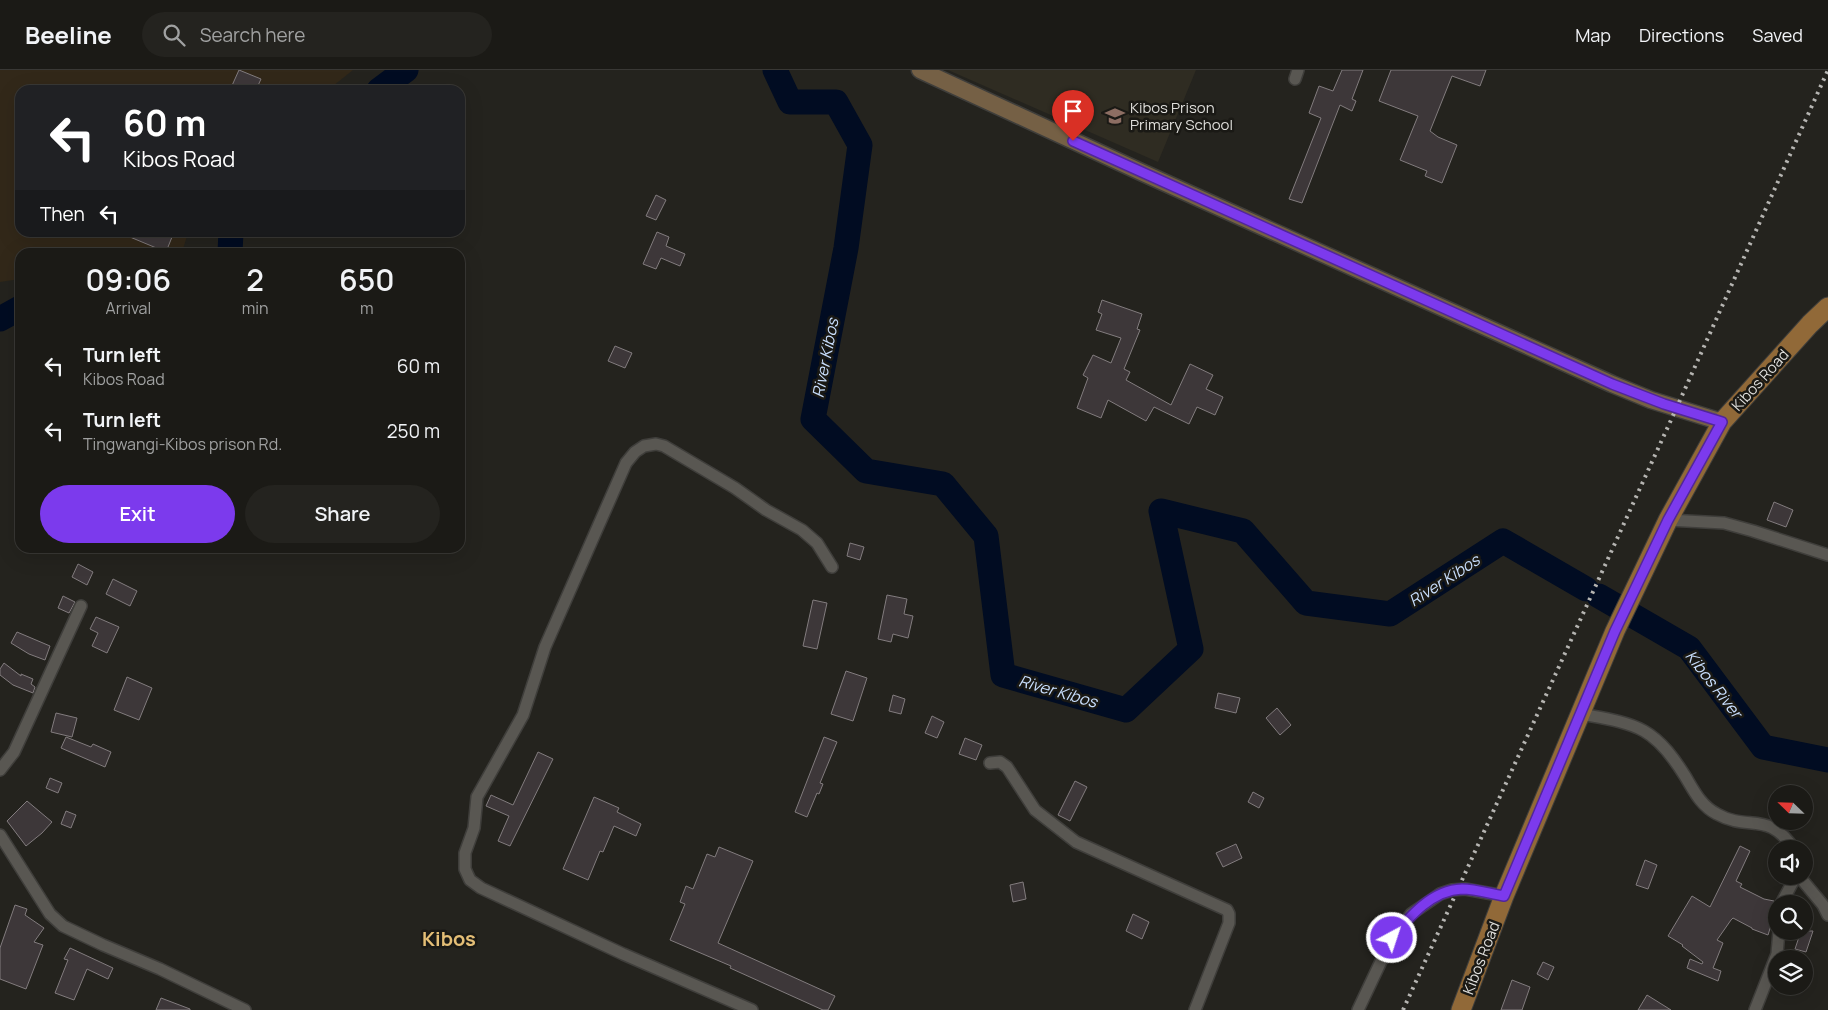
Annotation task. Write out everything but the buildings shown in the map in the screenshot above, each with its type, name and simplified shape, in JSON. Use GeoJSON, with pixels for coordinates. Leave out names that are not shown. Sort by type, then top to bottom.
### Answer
{"type":"FeatureCollection","features":[{"type":"Feature","properties":{"kind":"main road","name":"Kibos Road"},"geometry":{"type":"LineString","coordinates":[[1461,1010],[1504,896],[1615,631],[1668,520],[1722,422],[1810,324],[1828,307]]}},
{"type":"Feature","properties":{"kind":"street"},"geometry":{"type":"LineString","coordinates":[[920,70],[1612,384],[1660,403],[1722,422]]}},
{"type":"Feature","properties":{"kind":"street"},"geometry":{"type":"LineString","coordinates":[[752,1010],[623,954],[481,888],[470,880],[465,869],[465,853],[474,828],[477,797],[523,715],[545,647],[626,463],[635,452],[644,446],[656,444],[678,454],[735,488],[766,510],[802,530],[817,543],[832,567]]}},
{"type":"Feature","properties":{"kind":"street"},"geometry":{"type":"LineString","coordinates":[[1668,520],[1724,524],[1753,531],[1828,555]]}},
{"type":"Feature","properties":{"kind":"street"},"geometry":{"type":"LineString","coordinates":[[0,770],[14,752],[81,606]]}},
{"type":"Feature","properties":{"kind":"street"},"geometry":{"type":"LineString","coordinates":[[1581,714],[1632,725],[1644,731],[1654,738],[1669,754],[1698,798],[1707,808],[1731,820],[1768,824],[1779,831],[1786,840]]}},
{"type":"Feature","properties":{"kind":"street"},"geometry":{"type":"LineString","coordinates":[[990,763],[1000,762],[1007,767],[1036,810],[1076,842],[1227,910],[1229,923],[1195,1010]]}},
{"type":"Feature","properties":{"kind":"street"},"geometry":{"type":"LineString","coordinates":[[0,835],[50,914],[62,926],[160,969],[246,1010]]}},
{"type":"Feature","properties":{"kind":"street"},"geometry":{"type":"LineString","coordinates":[[1806,885],[1823,905],[1828,915]]}},
{"type":"Feature","properties":{"kind":"street"},"geometry":{"type":"LineString","coordinates":[[1358,1010],[1392,938],[1411,914],[1440,894],[1452,890],[1465,889],[1504,896]]}},
{"type":"Feature","properties":{"kind":"street"},"geometry":{"type":"LineString","coordinates":[[1755,1010],[1777,954],[1778,940]]}},
{"type":"Feature","properties":{"kind":"shaded area"},"geometry":{"type":"Polygon","coordinates":[[[0,70],[353,70],[334,85],[15,85],[15,237],[187,237],[183,248],[15,248],[15,280],[0,282],[0,70]]]}},
{"type":"Feature","properties":{"kind":"shaded area","name":"Kibos Prison Primary School"},"geometry":{"type":"Polygon","coordinates":[[[948,70],[1196,70],[1158,162],[948,70]]]}},
{"type":"Feature","properties":{"kind":"waterway","name":"River Kibos"},"geometry":{"type":"LineString","coordinates":[[386,85],[406,70]]}},
{"type":"Feature","properties":{"kind":"waterway","name":"River Kibos"},"geometry":{"type":"LineString","coordinates":[[775,70],[790,102],[836,102],[860,145],[846,248],[813,419],[866,471],[943,484],[986,536],[1003,675],[1126,710],[1191,649],[1161,511],[1243,531],[1306,603],[1390,614],[1503,541],[1586,589]]}},
{"type":"Feature","properties":{"kind":"waterway","name":"River Kibos"},"geometry":{"type":"LineString","coordinates":[[230,248],[231,237]]}},
{"type":"Feature","properties":{"kind":"waterway","name":"River Kibos"},"geometry":{"type":"LineString","coordinates":[[0,319],[15,311]]}},
{"type":"Feature","properties":{"kind":"waterway","name":"Kibos River"},"geometry":{"type":"LineString","coordinates":[[1599,596],[1689,648],[1763,747],[1828,760]]}},
{"type":"Feature","properties":{"kind":"railway"},"geometry":{"type":"LineString","coordinates":[[1403,1010],[1828,70]]}},
{"type":"Feature","properties":{"kind":"place","name":"Kibos Prison Primary School"},"geometry":{"type":"Point","coordinates":[1115,116]}},
{"type":"Feature","properties":{"kind":"district","name":"Kibos"},"geometry":{"type":"Point","coordinates":[449,938]}},
{"type":"Feature","properties":{"kind":"route"},"geometry":{"type":"LineString","coordinates":[[1073,141],[1612,384],[1664,404],[1722,422],[1668,520],[1615,631],[1504,896],[1465,889],[1452,890],[1440,894],[1411,914],[1392,938]]}}]}
